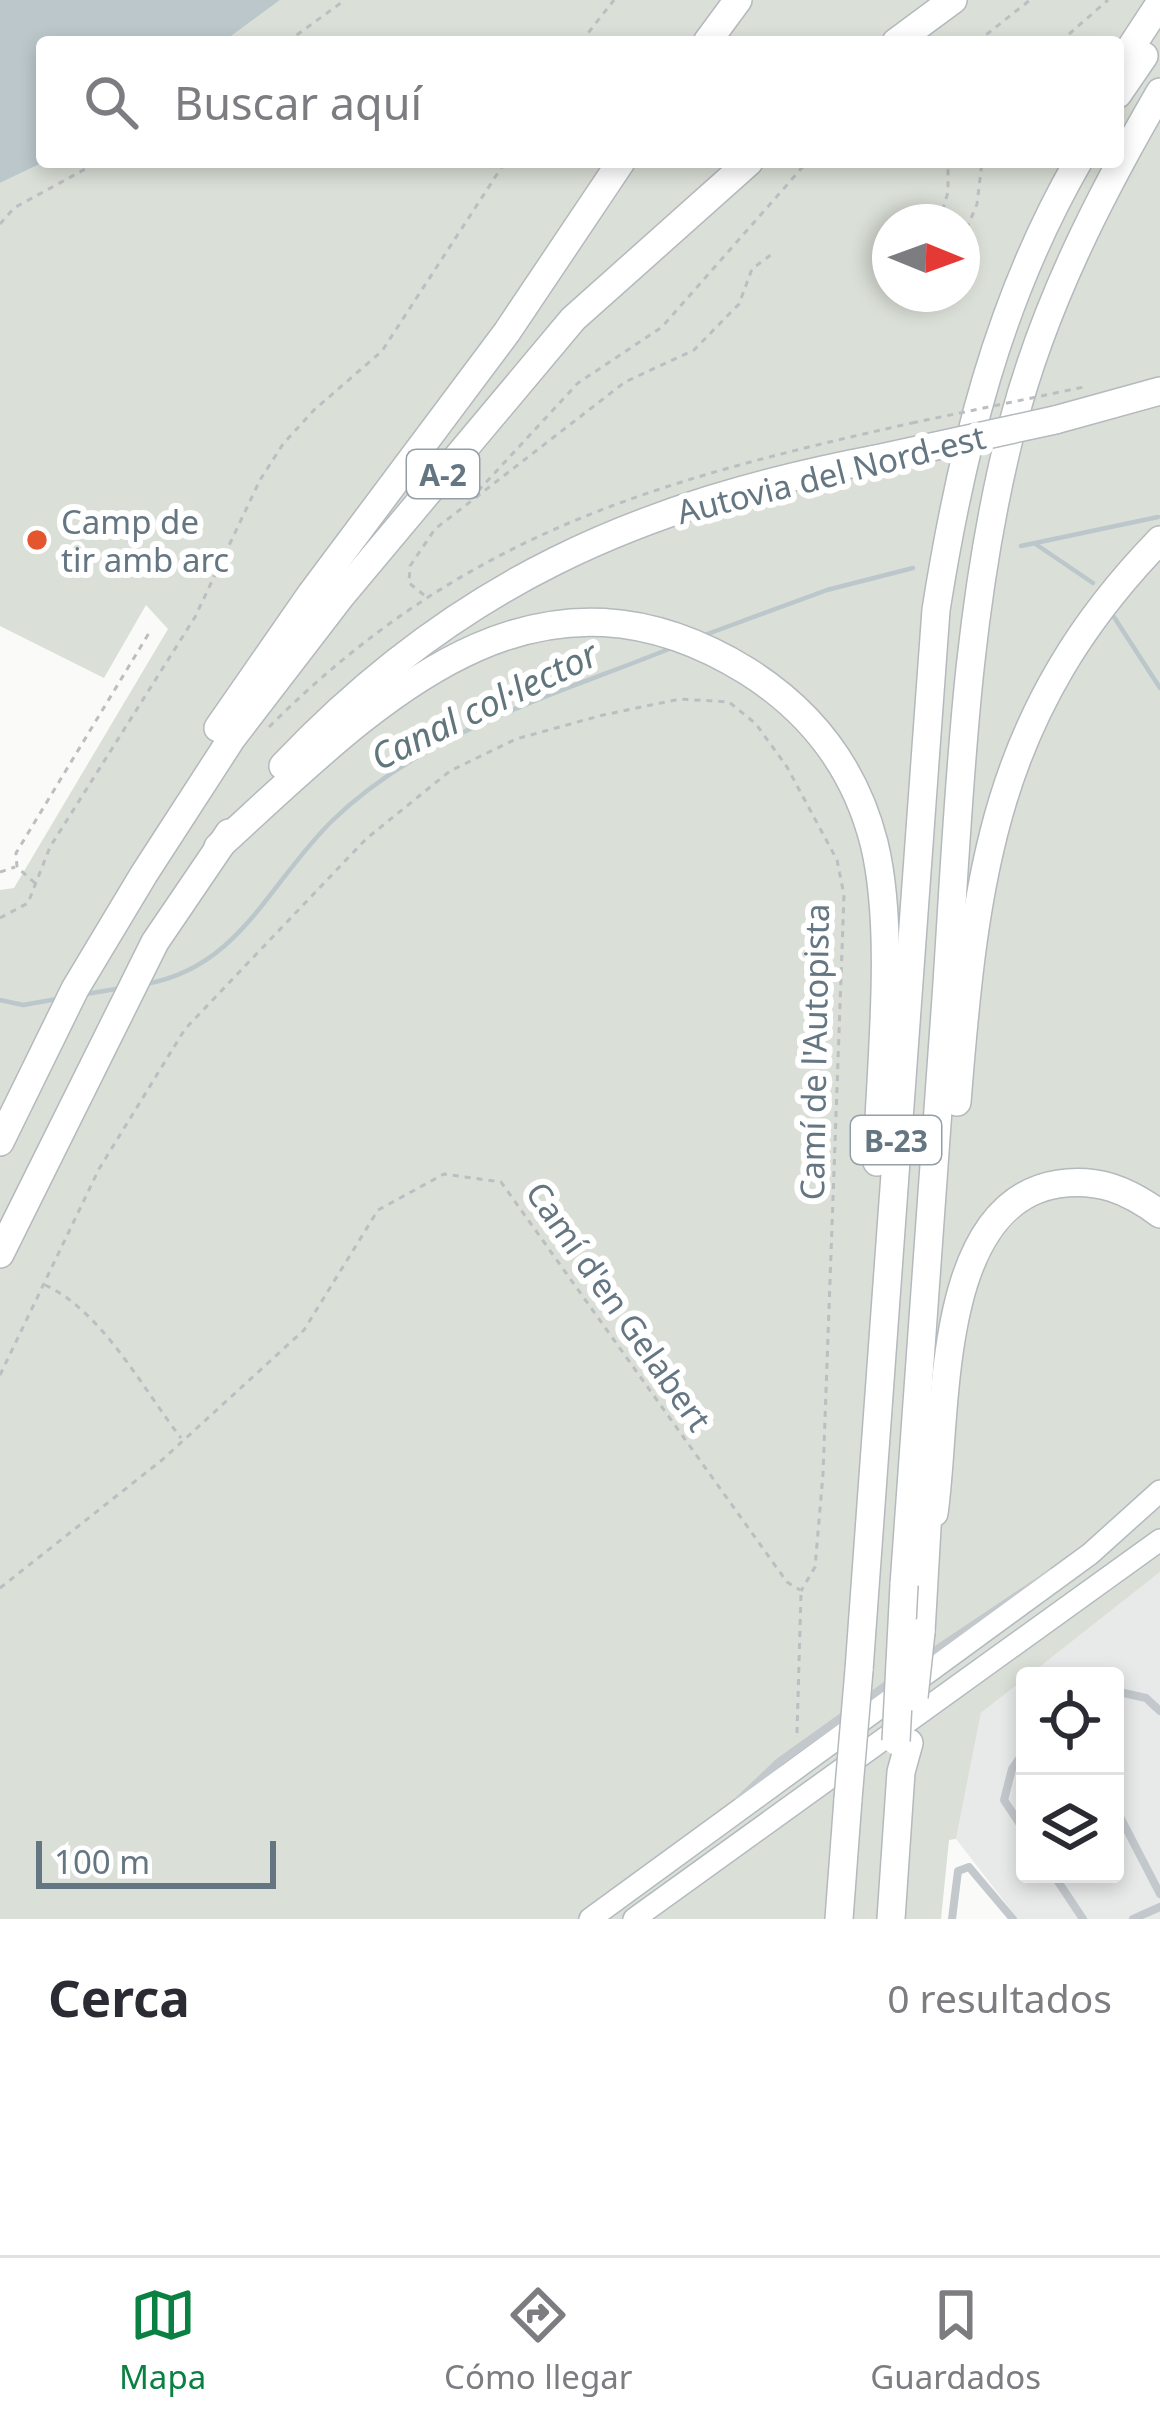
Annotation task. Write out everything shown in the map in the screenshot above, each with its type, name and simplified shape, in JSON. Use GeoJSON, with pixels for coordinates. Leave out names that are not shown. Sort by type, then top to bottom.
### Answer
{"type":"FeatureCollection","features":[{"type":"Feature","properties":{"kind":"highway"},"geometry":{"type":"LineString","coordinates":[[711,36],[738,0]]}},
{"type":"Feature","properties":{"kind":"highway"},"geometry":{"type":"LineString","coordinates":[[904,36],[953,0]]}},
{"type":"Feature","properties":{"kind":"highway"},"geometry":{"type":"LineString","coordinates":[[1124,58],[1160,3]]}},
{"type":"Feature","properties":{"kind":"highway"},"geometry":{"type":"LineString","coordinates":[[1124,85],[1160,33]]}},
{"type":"Feature","properties":{"kind":"highway","name":"B-23"},"geometry":{"type":"LineString","coordinates":[[1124,155],[1160,92]]}},
{"type":"Feature","properties":{"kind":"highway"},"geometry":{"type":"LineString","coordinates":[[122,899],[311,594],[508,332],[617,168]]}},
{"type":"Feature","properties":{"kind":"highway","name":"A-2"},"geometry":{"type":"LineString","coordinates":[[0,1142],[122,899],[232,738],[355,579],[573,319],[741,168]]}},
{"type":"Feature","properties":{"kind":"highway"},"geometry":{"type":"LineString","coordinates":[[1042,229],[1062,168]]}},
{"type":"Feature","properties":{"kind":"highway","name":"B-23"},"geometry":{"type":"LineString","coordinates":[[839,1919],[936,610],[949,527],[986,373],[1042,229],[1075,168]]}},
{"type":"Feature","properties":{"kind":"highway","name":"B-23"},"geometry":{"type":"LineString","coordinates":[[891,1919],[978,606],[990,525],[1014,421],[1058,294],[1116,168]]}},
{"type":"Feature","properties":{"kind":"highway"},"geometry":{"type":"LineString","coordinates":[[1055,420],[1160,391]]}},
{"type":"Feature","properties":{"kind":"highway","name":"Autovia del Nord-est"},"geometry":{"type":"LineString","coordinates":[[0,1255],[155,942],[218,847],[339,707],[424,638],[500,586],[654,518],[814,471],[1055,420],[1160,407]]}},
{"type":"Feature","properties":{"kind":"highway"},"geometry":{"type":"LineString","coordinates":[[903,1742],[921,1632],[915,1582],[976,910],[997,814],[1037,704],[1093,614],[1160,540]]}},
{"type":"Feature","properties":{"kind":"highway"},"geometry":{"type":"LineString","coordinates":[[218,847],[375,706],[448,658],[559,626],[640,628],[726,658],[775,689],[825,737],[859,798],[874,844],[882,904],[877,1176],[884,1316]]}},
{"type":"Feature","properties":{"kind":"highway"},"geometry":{"type":"LineString","coordinates":[[915,1582],[957,1308],[972,1257],[991,1225],[1032,1192],[1073,1182],[1122,1190],[1160,1214]]}},
{"type":"Feature","properties":{"kind":"main road"},"geometry":{"type":"LineString","coordinates":[[590,1919],[1080,1561],[1160,1491]]}},
{"type":"Feature","properties":{"kind":"main road"},"geometry":{"type":"LineString","coordinates":[[634,1919],[1160,1540]]}},
{"type":"Feature","properties":{"kind":"lane"},"geometry":{"type":"LineString","coordinates":[[725,1820],[752,1784],[797,1750],[1021,1588],[1080,1561]]}},
{"type":"Feature","properties":{"kind":"lane"},"geometry":{"type":"LineString","coordinates":[[1124,1693],[1146,1698],[1160,1711]]}},
{"type":"Feature","properties":{"kind":"lane"},"geometry":{"type":"LineString","coordinates":[[1016,1763],[1004,1800],[1016,1818]]}},
{"type":"Feature","properties":{"kind":"lane"},"geometry":{"type":"LineString","coordinates":[[1124,1824],[1160,1894]]}},
{"type":"Feature","properties":{"kind":"lane"},"geometry":{"type":"LineString","coordinates":[[952,1919],[958,1871],[969,1867],[1013,1919]]}},
{"type":"Feature","properties":{"kind":"lane"},"geometry":{"type":"LineString","coordinates":[[1059,1883],[1083,1919]]}},
{"type":"Feature","properties":{"kind":"lane"},"geometry":{"type":"LineString","coordinates":[[1133,1919],[1160,1907]]}},
{"type":"Feature","properties":{"kind":"path"},"geometry":{"type":"LineString","coordinates":[[295,36],[345,0]]}},
{"type":"Feature","properties":{"kind":"path"},"geometry":{"type":"LineString","coordinates":[[586,36],[614,0]]}},
{"type":"Feature","properties":{"kind":"path"},"geometry":{"type":"LineString","coordinates":[[985,36],[1030,0]]}},
{"type":"Feature","properties":{"kind":"path"},"geometry":{"type":"LineString","coordinates":[[1067,36],[1108,0]]}},
{"type":"Feature","properties":{"kind":"path"},"geometry":{"type":"LineString","coordinates":[[0,224],[14,208],[87,168]]}},
{"type":"Feature","properties":{"kind":"path"},"geometry":{"type":"LineString","coordinates":[[0,918],[28,903],[50,848],[195,617],[260,479],[283,444],[382,351],[501,168]]}},
{"type":"Feature","properties":{"kind":"path"},"geometry":{"type":"LineString","coordinates":[[469,501],[578,383],[662,327],[802,168]]}},
{"type":"Feature","properties":{"kind":"path"},"geometry":{"type":"LineString","coordinates":[[944,204],[948,168]]}},
{"type":"Feature","properties":{"kind":"path"},"geometry":{"type":"LineString","coordinates":[[976,204],[981,168]]}},
{"type":"Feature","properties":{"kind":"path"},"geometry":{"type":"LineString","coordinates":[[425,596],[409,583],[410,566],[435,529],[625,382],[694,350],[739,304],[752,269],[772,254]]}},
{"type":"Feature","properties":{"kind":"path"},"geometry":{"type":"LineString","coordinates":[[912,423],[1084,388]]}},
{"type":"Feature","properties":{"kind":"path"},"geometry":{"type":"LineString","coordinates":[[37,884],[17,867],[16,853],[149,633]]}},
{"type":"Feature","properties":{"kind":"path","name":"Camí de l'Autopista"},"geometry":{"type":"LineString","coordinates":[[0,1375],[99,1169],[185,1029],[366,839],[450,771],[516,739],[680,699],[729,702],[756,724],[815,819],[837,860],[844,896],[823,1474],[815,1567],[801,1591],[797,1750]]}},
{"type":"Feature","properties":{"kind":"path"},"geometry":{"type":"LineString","coordinates":[[0,872],[17,867]]}},
{"type":"Feature","properties":{"kind":"path","name":"Camí d'en Gelabert"},"geometry":{"type":"LineString","coordinates":[[0,1588],[183,1440],[304,1330],[378,1210],[444,1174],[501,1182],[787,1582],[801,1591]]}},
{"type":"Feature","properties":{"kind":"path"},"geometry":{"type":"LineString","coordinates":[[44,1284],[64,1293],[89,1319],[183,1440]]}},
{"type":"Feature","properties":{"kind":"shaded area"},"geometry":{"type":"Polygon","coordinates":[[[0,0],[280,0],[231,36],[36,36],[36,166],[0,183],[0,0]]]}},
{"type":"Feature","properties":{"kind":"shaded area"},"geometry":{"type":"Polygon","coordinates":[[[280,0],[1160,0],[1160,1572],[1039,1667],[1016,1667],[1016,1685],[981,1713],[956,1839],[949,1840],[941,1919],[0,1919],[0,890],[14,888],[168,629],[146,605],[104,678],[0,626],[0,183],[36,166],[1124,168],[1124,36],[231,36],[280,0]]]}},
{"type":"Feature","properties":{"kind":"shaded area"},"geometry":{"type":"Polygon","coordinates":[[[1160,1572],[1160,1919],[1018,1919],[956,1839],[981,1713],[1016,1685],[1016,1883],[1124,1883],[1124,1667],[1039,1667],[1160,1572]]]}},
{"type":"Feature","properties":{"kind":"waterway","name":"Canal col·lector"},"geometry":{"type":"LineString","coordinates":[[1021,546],[1158,517]]}},
{"type":"Feature","properties":{"kind":"waterway"},"geometry":{"type":"LineString","coordinates":[[1034,543],[1093,583]]}},
{"type":"Feature","properties":{"kind":"waterway","name":"Canal col·lector"},"geometry":{"type":"LineString","coordinates":[[702,636],[827,590],[913,568]]}},
{"type":"Feature","properties":{"kind":"waterway"},"geometry":{"type":"LineString","coordinates":[[1114,617],[1160,688]]}},
{"type":"Feature","properties":{"kind":"waterway","name":"Canal col·lector"},"geometry":{"type":"LineString","coordinates":[[145,984],[178,975],[229,941],[333,820],[409,762],[494,718],[674,647]]}},
{"type":"Feature","properties":{"kind":"waterway","name":"Canal col·lector"},"geometry":{"type":"LineString","coordinates":[[86,994],[122,988]]}},
{"type":"Feature","properties":{"kind":"waterway","name":"Canal col·lector"},"geometry":{"type":"LineString","coordinates":[[0,1000],[23,1005],[57,999]]}},
{"type":"Feature","properties":{"kind":"place","name":"Camp de tir amb arc"},"geometry":{"type":"Point","coordinates":[37,540]}}]}
